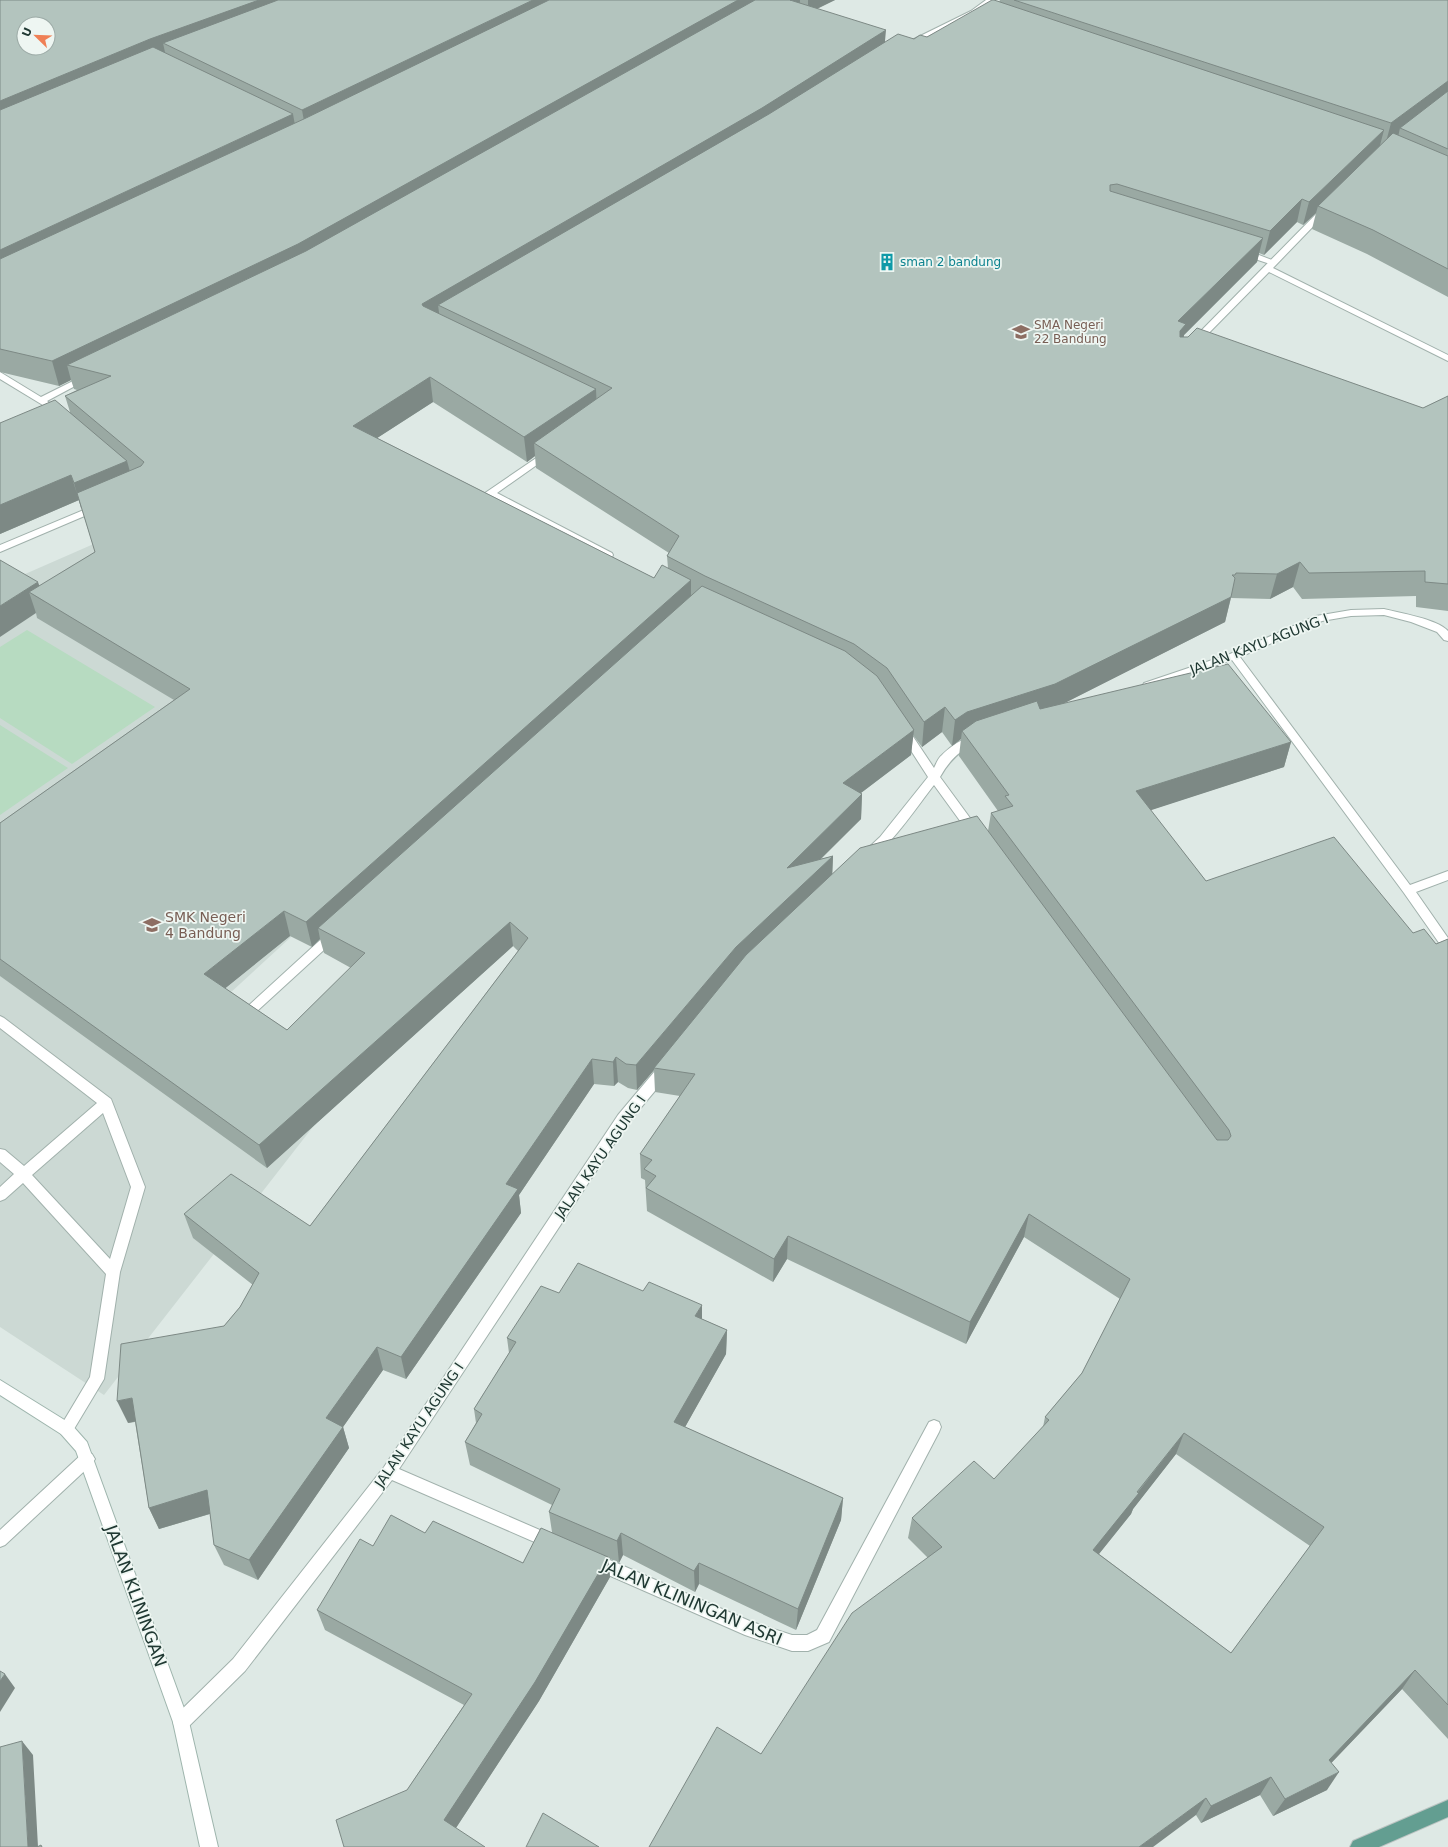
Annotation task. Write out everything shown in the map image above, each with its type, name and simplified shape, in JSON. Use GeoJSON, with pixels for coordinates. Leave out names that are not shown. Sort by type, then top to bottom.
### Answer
{"type":"FeatureCollection","features":[{"type":"Feature","properties":{"kind":"main road"},"geometry":{"type":"LineString","coordinates":[[1359,1847],[1448,1808]]}},
{"type":"Feature","properties":{"kind":"street"},"geometry":{"type":"LineString","coordinates":[[900,48],[976,13],[991,0]]}},
{"type":"Feature","properties":{"kind":"street"},"geometry":{"type":"LineString","coordinates":[[1190,347],[1329,206]]}},
{"type":"Feature","properties":{"kind":"street"},"geometry":{"type":"LineString","coordinates":[[1236,250],[1270,265],[1448,358]]}},
{"type":"Feature","properties":{"kind":"street"},"geometry":{"type":"LineString","coordinates":[[41,400],[95,373]]}},
{"type":"Feature","properties":{"kind":"street"},"geometry":{"type":"LineString","coordinates":[[0,375],[41,400],[53,410]]}},
{"type":"Feature","properties":{"kind":"street"},"geometry":{"type":"LineString","coordinates":[[555,448],[490,492],[616,559]]}},
{"type":"Feature","properties":{"kind":"street"},"geometry":{"type":"LineString","coordinates":[[0,549],[108,503]]}},
{"type":"Feature","properties":{"kind":"street","name":"JALAN KAYU AGUNG I"},"geometry":{"type":"LineString","coordinates":[[1139,687],[1234,656],[1320,618],[1351,612],[1384,612],[1414,619],[1441,630],[1448,638]]}},
{"type":"Feature","properties":{"kind":"street"},"geometry":{"type":"LineString","coordinates":[[1234,656],[1408,890],[1448,947]]}},
{"type":"Feature","properties":{"kind":"street"},"geometry":{"type":"LineString","coordinates":[[897,721],[934,777],[981,841]]}},
{"type":"Feature","properties":{"kind":"street"},"geometry":{"type":"LineString","coordinates":[[861,862],[884,840],[934,777],[945,758],[968,742],[983,737]]}},
{"type":"Feature","properties":{"kind":"street"},"geometry":{"type":"LineString","coordinates":[[1408,890],[1448,875]]}},
{"type":"Feature","properties":{"kind":"street"},"geometry":{"type":"LineString","coordinates":[[252,1010],[343,926]]}},
{"type":"Feature","properties":{"kind":"street"},"geometry":{"type":"LineString","coordinates":[[0,1021],[106,1103],[138,1187],[113,1272],[97,1379],[66,1429]]}},
{"type":"Feature","properties":{"kind":"street","name":"JALAN KAYU AGUNG I"},"geometry":{"type":"LineString","coordinates":[[181,1722],[239,1665],[389,1472],[623,1119],[672,1059]]}},
{"type":"Feature","properties":{"kind":"street"},"geometry":{"type":"LineString","coordinates":[[0,1195],[106,1103]]}},
{"type":"Feature","properties":{"kind":"street"},"geometry":{"type":"LineString","coordinates":[[0,1154],[24,1174],[113,1272]]}},
{"type":"Feature","properties":{"kind":"street","name":"JALAN KLININGAN"},"geometry":{"type":"LineString","coordinates":[[0,1387],[66,1429],[82,1447],[181,1722],[209,1847]]}},
{"type":"Feature","properties":{"kind":"street","name":"JALAN KLININGAN ASRI"},"geometry":{"type":"LineString","coordinates":[[584,1557],[751,1629],[792,1643],[808,1643],[823,1636],[934,1427]]}},
{"type":"Feature","properties":{"kind":"street"},"geometry":{"type":"LineString","coordinates":[[0,1540],[87,1459]]}},
{"type":"Feature","properties":{"kind":"street"},"geometry":{"type":"LineString","coordinates":[[389,1472],[563,1547]]}},
{"type":"Feature","properties":{"kind":"shaded area","name":"SMK Negeri 4 Bandung"},"geometry":{"type":"Polygon","coordinates":[[[169,511],[402,835],[205,1016],[330,1105],[104,1395],[0,1327],[0,585],[169,511]]]}},
{"type":"Feature","properties":{"kind":"green space"},"geometry":{"type":"Polygon","coordinates":[[[27,630],[155,707],[72,764],[0,718],[0,647],[27,630]]]}},
{"type":"Feature","properties":{"kind":"green space"},"geometry":{"type":"Polygon","coordinates":[[[0,725],[68,768],[0,815],[0,725]]]}},
{"type":"Feature","properties":{"kind":"building"},"geometry":{"type":"Polygon","coordinates":[[[0,0],[259,0],[150,39],[0,101],[0,0]]]}},
{"type":"Feature","properties":{"kind":"building"},"geometry":{"type":"Polygon","coordinates":[[[278,0],[533,0],[302,110],[163,43],[278,0]]]}},
{"type":"Feature","properties":{"kind":"building"},"geometry":{"type":"Polygon","coordinates":[[[549,0],[738,0],[298,244],[52,361],[0,349],[0,259],[306,118],[549,0]]]}},
{"type":"Feature","properties":{"kind":"building"},"geometry":{"type":"Polygon","coordinates":[[[755,0],[790,0],[886,30],[762,108],[422,304],[423,306],[596,389],[524,437],[430,377],[353,426],[654,578],[662,565],[691,580],[306,922],[284,911],[204,974],[287,1030],[365,953],[318,928],[702,586],[845,651],[877,676],[914,730],[843,783],[862,794],[787,868],[833,856],[736,947],[636,1065],[626,1064],[616,1057],[613,1062],[592,1059],[506,1184],[518,1189],[401,1357],[377,1347],[326,1418],[343,1427],[249,1560],[214,1545],[207,1490],[149,1508],[132,1398],[117,1401],[121,1344],[224,1326],[240,1307],[259,1273],[184,1214],[231,1174],[310,1226],[528,938],[510,922],[259,1145],[0,959],[0,823],[190,689],[29,592],[95,552],[77,493],[141,466],[144,462],[65,396],[111,376],[67,365],[306,251],[755,0]]]}},
{"type":"Feature","properties":{"kind":"building"},"geometry":{"type":"Polygon","coordinates":[[[992,0],[1384,130],[1309,202],[1302,199],[1270,231],[1117,184],[1110,185],[1110,191],[1263,238],[1178,321],[1186,324],[1180,331],[1180,337],[1188,337],[1197,328],[1423,408],[1448,396],[1448,584],[1425,582],[1425,571],[1309,573],[1300,562],[1277,574],[1236,573],[1235,575],[1232,575],[1235,578],[1231,597],[1055,684],[967,712],[955,720],[945,707],[924,722],[887,668],[854,644],[705,576],[667,556],[679,536],[534,443],[612,388],[438,305],[769,114],[898,34],[914,39],[920,35],[927,37],[992,0]]]}},
{"type":"Feature","properties":{"kind":"building"},"geometry":{"type":"Polygon","coordinates":[[[1014,0],[1448,0],[1448,81],[1391,123],[1014,0]]]}},
{"type":"Feature","properties":{"kind":"building"},"geometry":{"type":"Polygon","coordinates":[[[153,47],[293,114],[0,250],[0,110],[153,47]]]}},
{"type":"Feature","properties":{"kind":"building"},"geometry":{"type":"Polygon","coordinates":[[[1448,91],[1448,149],[1400,128],[1448,91]]]}},
{"type":"Feature","properties":{"kind":"building"},"geometry":{"type":"Polygon","coordinates":[[[1393,133],[1448,156],[1448,269],[1373,230],[1318,206],[1393,133]]]}},
{"type":"Feature","properties":{"kind":"building"},"geometry":{"type":"Polygon","coordinates":[[[55,400],[127,461],[74,483],[71,475],[0,505],[0,423],[55,400]]]}},
{"type":"Feature","properties":{"kind":"building"},"geometry":{"type":"Polygon","coordinates":[[[0,560],[38,582],[0,606],[0,560]]]}},
{"type":"Feature","properties":{"kind":"building"},"geometry":{"type":"Polygon","coordinates":[[[1228,664],[1291,742],[1136,791],[1206,881],[1334,837],[1413,933],[1424,929],[1436,944],[1448,939],[1448,1705],[1415,1670],[1329,1760],[1339,1772],[1285,1799],[1271,1777],[1211,1806],[1206,1798],[1139,1847],[649,1847],[717,1727],[761,1754],[852,1613],[942,1547],[912,1518],[974,1461],[994,1479],[1049,1420],[1045,1417],[1082,1373],[1130,1279],[1029,1214],[970,1322],[788,1236],[774,1259],[646,1188],[656,1176],[644,1169],[652,1160],[640,1154],[695,1074],[654,1068],[746,955],[860,848],[977,816],[1217,1140],[1228,1140],[1231,1136],[1229,1130],[991,813],[1013,806],[1005,796],[1009,795],[962,731],[976,721],[1037,701],[1040,709],[1228,664]],[[1184,1433],[1137,1492],[1139,1493],[1093,1550],[1231,1653],[1324,1527],[1184,1433]]]}},
{"type":"Feature","properties":{"kind":"building"},"geometry":{"type":"Polygon","coordinates":[[[578,1263],[643,1291],[649,1282],[702,1305],[695,1316],[727,1330],[674,1422],[843,1498],[798,1609],[699,1563],[694,1571],[621,1533],[617,1541],[549,1512],[560,1489],[465,1442],[482,1414],[474,1409],[516,1342],[507,1338],[541,1286],[559,1293],[578,1263]]]}},
{"type":"Feature","properties":{"kind":"building"},"geometry":{"type":"Polygon","coordinates":[[[391,1515],[425,1533],[433,1521],[523,1563],[541,1528],[608,1557],[535,1682],[444,1820],[485,1847],[344,1847],[336,1820],[407,1790],[472,1694],[317,1610],[360,1539],[373,1546],[391,1515]]]}},
{"type":"Feature","properties":{"kind":"building"},"geometry":{"type":"Polygon","coordinates":[[[0,1671],[5,1674],[0,1681],[0,1671]]]}},
{"type":"Feature","properties":{"kind":"building"},"geometry":{"type":"Polygon","coordinates":[[[22,1741],[28,1847],[0,1847],[0,1747],[22,1741]]]}},
{"type":"Feature","properties":{"kind":"building"},"geometry":{"type":"Polygon","coordinates":[[[543,1813],[599,1847],[526,1847],[543,1813]]]}},
{"type":"Feature","properties":{"kind":"place","name":"sman 2 bandung"},"geometry":{"type":"Point","coordinates":[887,262]}},
{"type":"Feature","properties":{"kind":"place","name":"SMA Negeri 22 Bandung"},"geometry":{"type":"Point","coordinates":[1021,332]}},
{"type":"Feature","properties":{"kind":"place","name":"SMK Negeri 4 Bandung"},"geometry":{"type":"Point","coordinates":[152,925]}}]}
